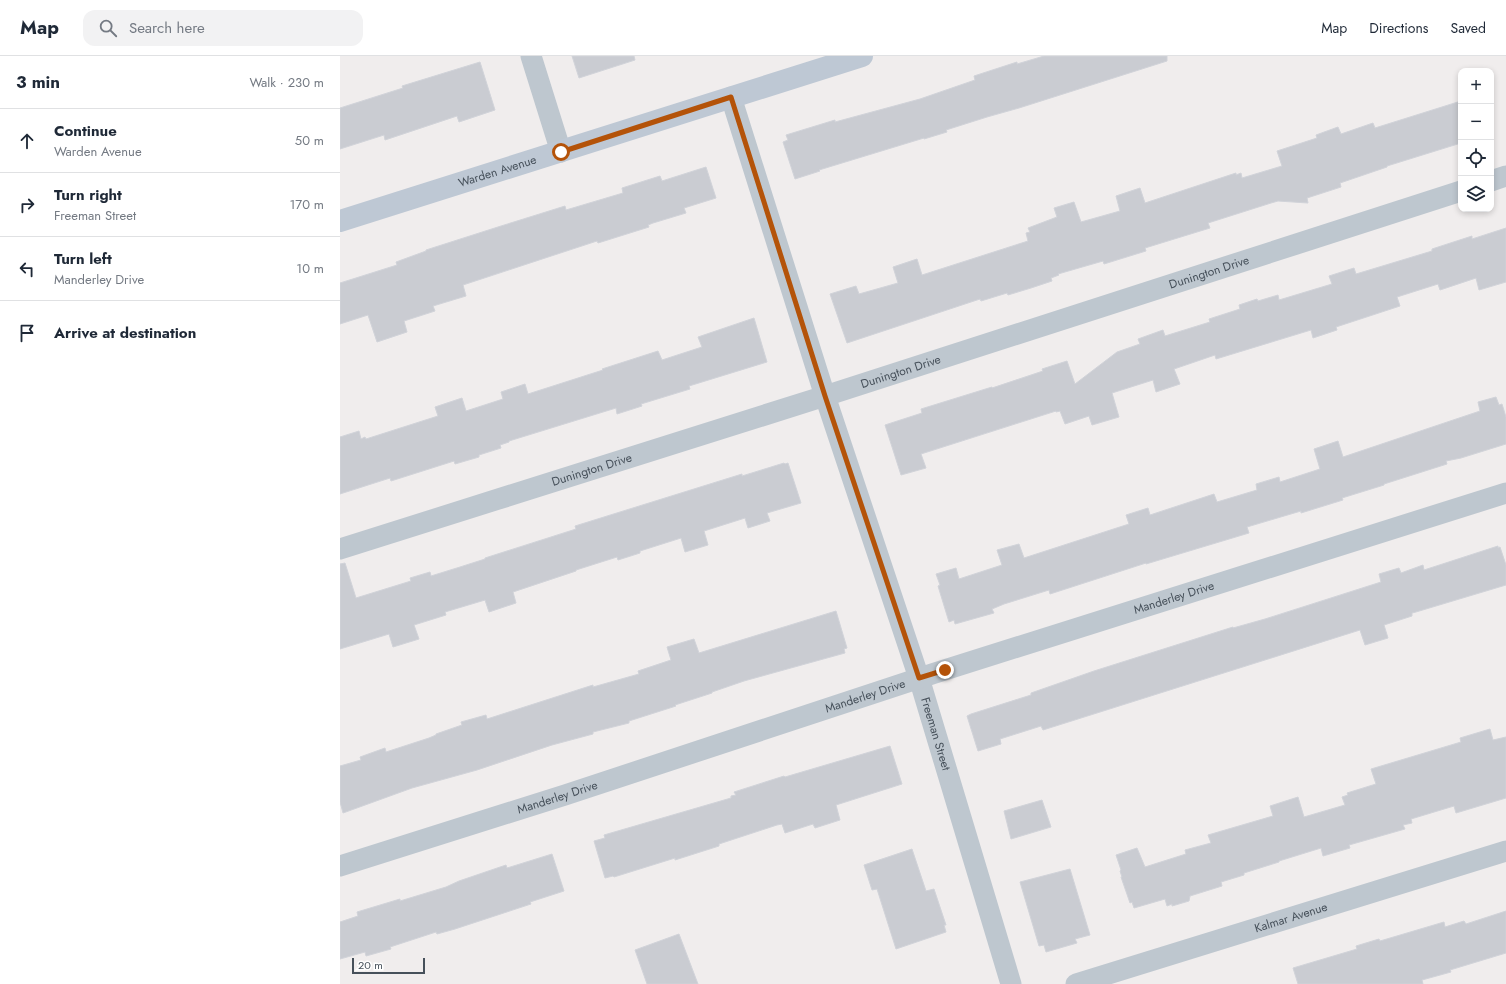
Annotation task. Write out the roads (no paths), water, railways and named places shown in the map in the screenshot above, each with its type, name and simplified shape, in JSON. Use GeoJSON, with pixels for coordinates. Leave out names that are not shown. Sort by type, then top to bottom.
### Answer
{"type":"FeatureCollection","features":[{"type":"Feature","properties":{"kind":"main road","name":"Warden Avenue"},"geometry":{"type":"LineString","coordinates":[[340,221],[561,152],[848,58]]}},
{"type":"Feature","properties":{"kind":"street"},"geometry":{"type":"LineString","coordinates":[[531,56],[561,152]]}},
{"type":"Feature","properties":{"kind":"street","name":"Freeman Street"},"geometry":{"type":"LineString","coordinates":[[731,97],[825,396],[919,678],[1010,984]]}},
{"type":"Feature","properties":{"kind":"street"},"geometry":{"type":"LineString","coordinates":[[1494,180],[1506,176]]}},
{"type":"Feature","properties":{"kind":"street","name":"Dunington Drive"},"geometry":{"type":"LineString","coordinates":[[340,549],[825,396],[1458,192]]}},
{"type":"Feature","properties":{"kind":"street","name":"Manderley Drive"},"geometry":{"type":"LineString","coordinates":[[340,866],[573,792],[919,678],[1506,493]]}},
{"type":"Feature","properties":{"kind":"street","name":"Kalmar Avenue"},"geometry":{"type":"LineString","coordinates":[[1076,984],[1506,851]]}}]}
